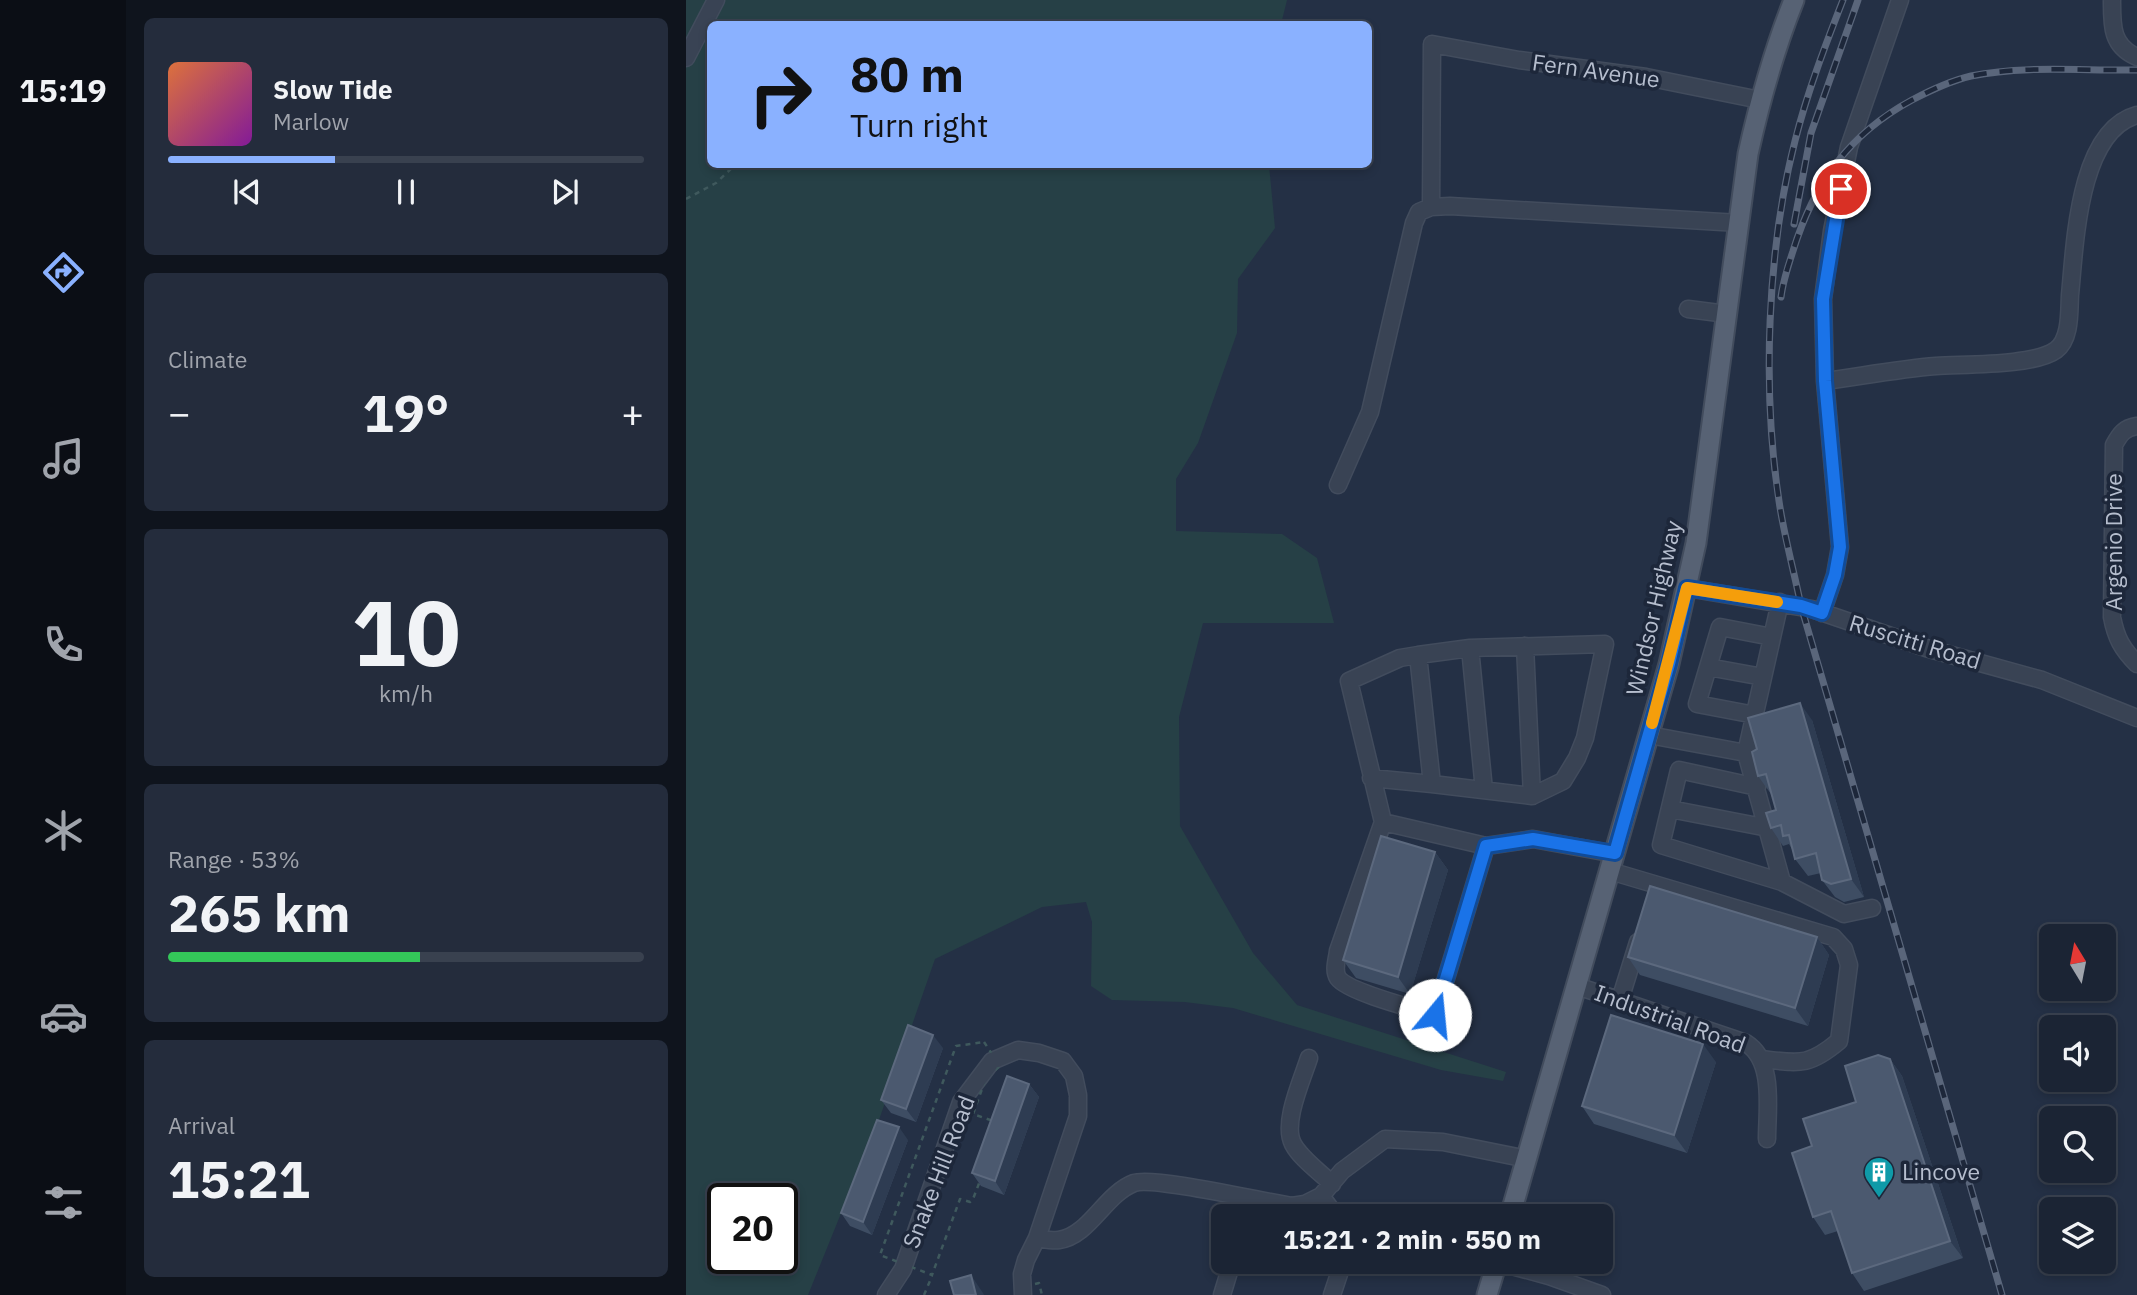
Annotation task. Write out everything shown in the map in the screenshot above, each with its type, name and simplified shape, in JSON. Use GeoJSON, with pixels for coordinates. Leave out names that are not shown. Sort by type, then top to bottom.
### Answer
{"type":"FeatureCollection","features":[{"type":"Feature","properties":{"kind":"main road","name":"Windsor Highway"},"geometry":{"type":"LineString","coordinates":[[1514,1204],[1669,664],[1687,588],[1696,544],[1748,153],[1775,48],[1794,0]]}},
{"type":"Feature","properties":{"kind":"main road"},"geometry":{"type":"LineString","coordinates":[[1488,1295],[1494,1274]]}},
{"type":"Feature","properties":{"kind":"street"},"geometry":{"type":"LineString","coordinates":[[686,58],[716,0]]}},
{"type":"Feature","properties":{"kind":"street"},"geometry":{"type":"LineString","coordinates":[[1822,613],[1835,575],[1840,547],[1825,381],[1823,299],[1832,231],[1849,147],[1900,0]]}},
{"type":"Feature","properties":{"kind":"street"},"geometry":{"type":"LineString","coordinates":[[2112,0],[2115,37],[2126,52],[2137,57]]}},
{"type":"Feature","properties":{"kind":"street","name":"Fern Avenue"},"geometry":{"type":"LineString","coordinates":[[1431,207],[1432,44],[1520,61],[1646,77],[1760,100]]}},
{"type":"Feature","properties":{"kind":"street"},"geometry":{"type":"LineString","coordinates":[[1825,381],[1933,366],[2037,359],[2055,351],[2067,331],[2076,236],[2092,164],[2108,134],[2127,118],[2137,116]]}},
{"type":"Feature","properties":{"kind":"street"},"geometry":{"type":"LineString","coordinates":[[1338,485],[1370,412],[1414,223],[1419,212],[1431,207],[1464,206],[1739,223]]}},
{"type":"Feature","properties":{"kind":"street"},"geometry":{"type":"LineString","coordinates":[[1688,309],[1727,314]]}},
{"type":"Feature","properties":{"kind":"street","name":"Argenio Drive"},"geometry":{"type":"LineString","coordinates":[[2137,426],[2122,432],[2114,445],[2112,617],[2116,636],[2124,651],[2137,664]]}},
{"type":"Feature","properties":{"kind":"street","name":"Ruscitti Road"},"geometry":{"type":"LineString","coordinates":[[1687,588],[1801,606],[1926,648],[2042,680],[2137,718]]}},
{"type":"Feature","properties":{"kind":"street"},"geometry":{"type":"LineString","coordinates":[[1780,602],[1746,753],[1782,882]]}},
{"type":"Feature","properties":{"kind":"street"},"geometry":{"type":"LineString","coordinates":[[1755,715],[1696,704],[1720,627],[1772,636]]}},
{"type":"Feature","properties":{"kind":"street"},"geometry":{"type":"LineString","coordinates":[[1371,778],[1532,796],[1563,780],[1577,758],[1585,738],[1605,644],[1470,648],[1418,655],[1400,658],[1349,681],[1371,778],[1383,822],[1338,951],[1335,970],[1339,979],[1353,989],[1435,1015],[1486,846]]}},
{"type":"Feature","properties":{"kind":"street"},"geometry":{"type":"LineString","coordinates":[[1525,646],[1532,796]]}},
{"type":"Feature","properties":{"kind":"street"},"geometry":{"type":"LineString","coordinates":[[1470,648],[1484,790]]}},
{"type":"Feature","properties":{"kind":"street"},"geometry":{"type":"LineString","coordinates":[[1418,655],[1432,784]]}},
{"type":"Feature","properties":{"kind":"street"},"geometry":{"type":"LineString","coordinates":[[1708,667],[1763,677]]}},
{"type":"Feature","properties":{"kind":"street"},"geometry":{"type":"LineString","coordinates":[[1649,735],[1746,753]]}},
{"type":"Feature","properties":{"kind":"street"},"geometry":{"type":"LineString","coordinates":[[1757,787],[1679,770],[1661,845],[1782,882],[1844,915],[1872,908]]}},
{"type":"Feature","properties":{"kind":"street"},"geometry":{"type":"LineString","coordinates":[[1670,809],[1768,828]]}},
{"type":"Feature","properties":{"kind":"street"},"geometry":{"type":"LineString","coordinates":[[1383,822],[1486,846],[1533,839],[1612,862],[1653,891],[1833,937],[1844,949],[1849,965],[1839,1041],[1822,1056],[1801,1063],[1761,1059]]}},
{"type":"Feature","properties":{"kind":"street"},"geometry":{"type":"LineString","coordinates":[[1620,1000],[1643,923]]}},
{"type":"Feature","properties":{"kind":"street","name":"Industrial Road"},"geometry":{"type":"LineString","coordinates":[[1577,986],[1754,1048],[1761,1059],[1767,1087],[1767,1139]]}},
{"type":"Feature","properties":{"kind":"street","name":"Snake Hill Road"},"geometry":{"type":"LineString","coordinates":[[886,1295],[903,1269],[961,1101],[992,1061],[1018,1050],[1039,1053],[1063,1062],[1074,1076],[1078,1095],[1078,1116],[1037,1238],[1022,1274],[1023,1295]]}},
{"type":"Feature","properties":{"kind":"street"},"geometry":{"type":"LineString","coordinates":[[1309,1058],[1292,1109],[1291,1133],[1293,1143],[1326,1190],[1331,1204]]}},
{"type":"Feature","properties":{"kind":"street"},"geometry":{"type":"LineString","coordinates":[[1037,1238],[1059,1240],[1079,1231],[1117,1191],[1137,1181],[1292,1206],[1305,1204],[1326,1190],[1342,1171],[1385,1139],[1443,1142],[1527,1159]]}},
{"type":"Feature","properties":{"kind":"street"},"geometry":{"type":"LineString","coordinates":[[1249,1204],[1251,1199]]}},
{"type":"Feature","properties":{"kind":"street"},"geometry":{"type":"LineString","coordinates":[[1222,1295],[1228,1274]]}},
{"type":"Feature","properties":{"kind":"street"},"geometry":{"type":"LineString","coordinates":[[1332,1295],[1339,1274]]}},
{"type":"Feature","properties":{"kind":"street"},"geometry":{"type":"LineString","coordinates":[[1542,1274],[1602,1295]]}},
{"type":"Feature","properties":{"kind":"path"},"geometry":{"type":"LineString","coordinates":[[686,199],[716,183],[732,168]]}},
{"type":"Feature","properties":{"kind":"path"},"geometry":{"type":"LineString","coordinates":[[924,1295],[932,1275]]}},
{"type":"Feature","properties":{"kind":"green space"},"geometry":{"type":"Polygon","coordinates":[[[686,0],[1287,0],[1282,21],[707,21],[707,168],[1269,168],[1275,228],[1238,279],[1237,333],[1198,443],[1176,479],[1176,531],[1282,534],[1317,558],[1334,623],[1203,623],[1179,717],[1180,826],[1253,953],[1297,1005],[1506,1072],[1503,1081],[1441,1070],[1233,1008],[1185,1002],[1112,1000],[1091,986],[1092,922],[1086,902],[1042,907],[935,959],[880,1117],[808,1295],[686,1295],[686,0]]]}},
{"type":"Feature","properties":{"kind":"building"},"geometry":{"type":"Polygon","coordinates":[[[1800,703],[1851,879],[1831,884],[1822,880],[1816,853],[1795,859],[1789,835],[1783,836],[1781,825],[1771,828],[1766,813],[1776,810],[1766,774],[1758,776],[1752,752],[1757,749],[1748,718],[1800,703]]]}},
{"type":"Feature","properties":{"kind":"building"},"geometry":{"type":"Polygon","coordinates":[[[1381,836],[1435,852],[1398,977],[1343,960],[1381,836]]]}},
{"type":"Feature","properties":{"kind":"building"},"geometry":{"type":"Polygon","coordinates":[[[1650,886],[1817,937],[1795,1008],[1628,957],[1650,886]]]}},
{"type":"Feature","properties":{"kind":"building"},"geometry":{"type":"Polygon","coordinates":[[[1611,1015],[1703,1044],[1674,1135],[1582,1106],[1611,1015]]]}},
{"type":"Feature","properties":{"kind":"building"},"geometry":{"type":"Polygon","coordinates":[[[908,1025],[933,1035],[906,1109],[881,1100],[908,1025]]]}},
{"type":"Feature","properties":{"kind":"building","name":"Lincove"},"geometry":{"type":"Polygon","coordinates":[[[1878,1055],[1890,1059],[1950,1241],[1852,1273],[1831,1211],[1813,1217],[1792,1153],[1812,1146],[1803,1119],[1856,1102],[1845,1066],[1878,1055]]]}},
{"type":"Feature","properties":{"kind":"building"},"geometry":{"type":"Polygon","coordinates":[[[1007,1076],[1029,1084],[995,1181],[972,1173],[1007,1076]]]}},
{"type":"Feature","properties":{"kind":"building"},"geometry":{"type":"Polygon","coordinates":[[[877,1120],[899,1127],[863,1222],[841,1213],[877,1120]]]}},
{"type":"Feature","properties":{"kind":"building"},"geometry":{"type":"Polygon","coordinates":[[[971,1275],[976,1295],[954,1295],[950,1281],[971,1275]]]}},
{"type":"Feature","properties":{"kind":"railway"},"geometry":{"type":"LineString","coordinates":[[1843,0],[1800,123],[1778,228],[1769,367],[1774,458],[1781,514],[1801,606],[2002,1295]]}},
{"type":"Feature","properties":{"kind":"railway"},"geometry":{"type":"LineString","coordinates":[[1794,224],[1811,133],[1858,0]]}},
{"type":"Feature","properties":{"kind":"railway"},"geometry":{"type":"LineString","coordinates":[[1781,297],[1802,226],[1823,182],[1852,145],[1890,113],[1933,89],[1971,76],[2033,70],[2137,70]]}},
{"type":"Feature","properties":{"kind":"slow traffic"},"geometry":{"type":"LineString","coordinates":[[1652,723],[1687,588],[1777,602]]}},
{"type":"Feature","properties":{"kind":"place","name":"Lincove"},"geometry":{"type":"Point","coordinates":[1879,1199]}},
{"type":"Feature","properties":{"kind":"route"},"geometry":{"type":"LineString","coordinates":[[1435,1015],[1486,846],[1533,839],[1615,853],[1669,664],[1687,588],[1801,606],[1822,613],[1835,575],[1840,547],[1825,381],[1823,299],[1841,189]]}}]}
